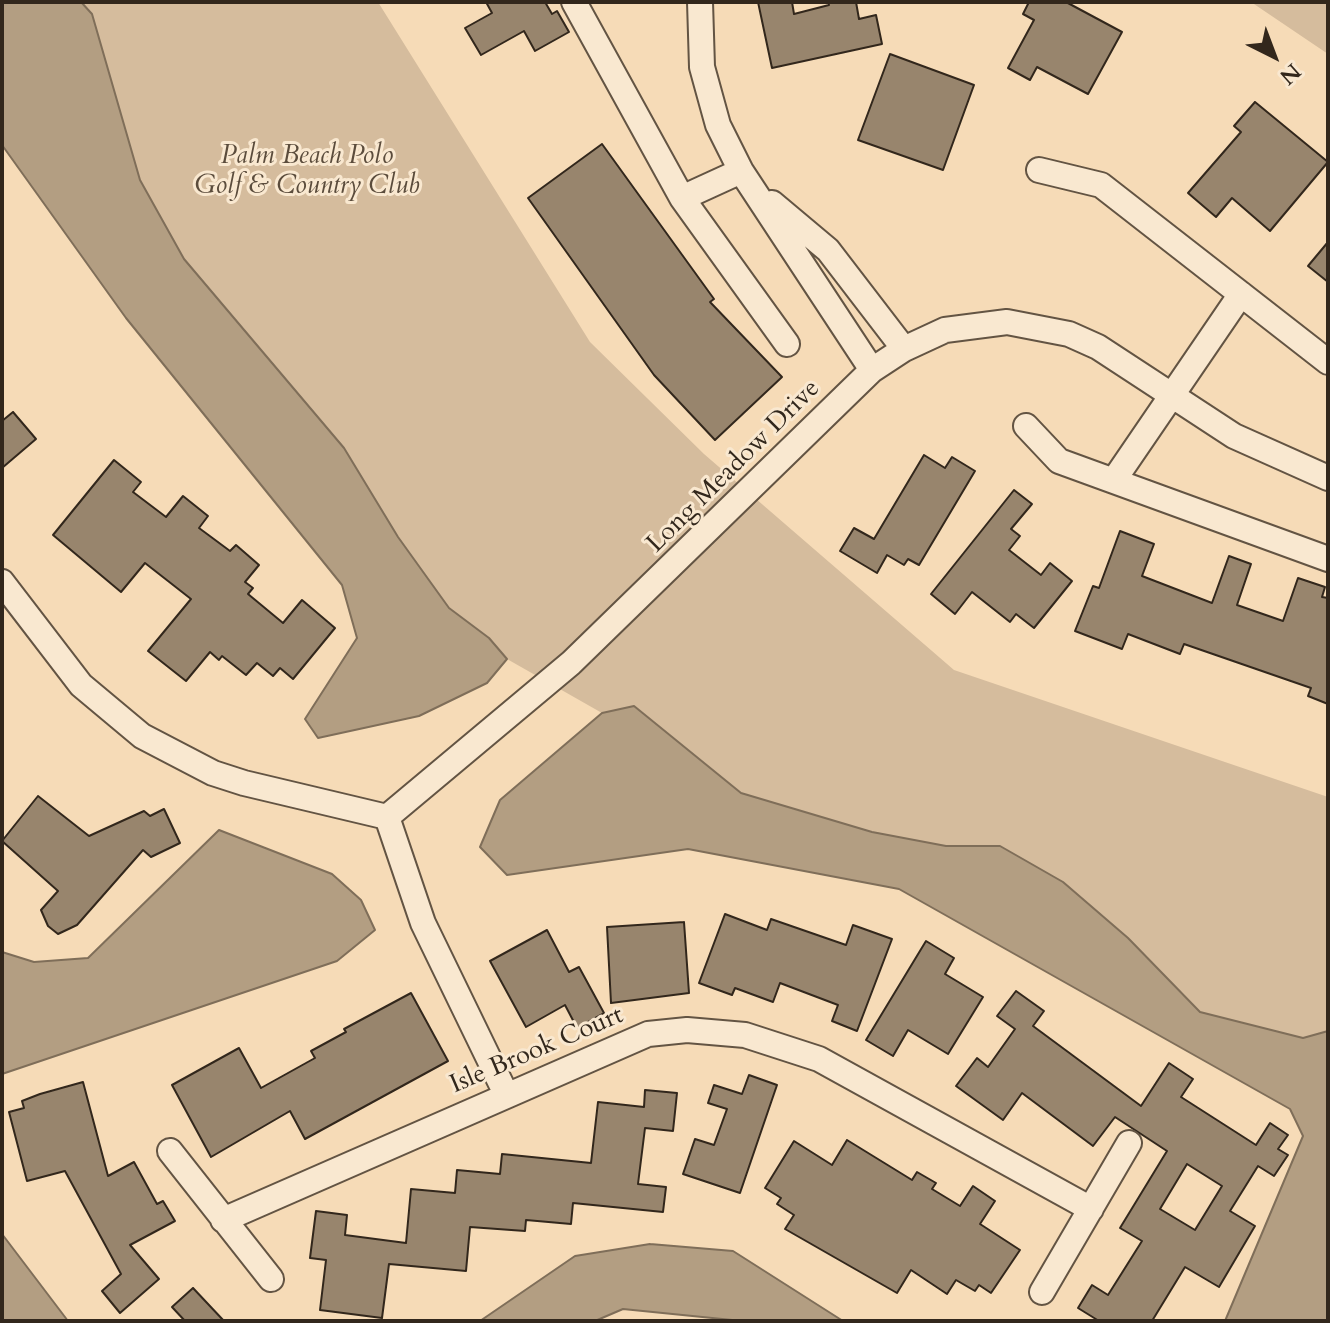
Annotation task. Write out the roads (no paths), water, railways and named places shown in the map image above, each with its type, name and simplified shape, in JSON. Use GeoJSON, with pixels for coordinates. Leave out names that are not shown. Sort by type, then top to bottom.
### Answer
{"type":"FeatureCollection","features":[{"type":"Feature","properties":{"kind":"street"},"geometry":{"type":"LineString","coordinates":[[574,2],[682,198],[787,344]]}},
{"type":"Feature","properties":{"kind":"street"},"geometry":{"type":"LineString","coordinates":[[700,2],[702,67],[708,97],[748,180],[872,370]]}},
{"type":"Feature","properties":{"kind":"street"},"geometry":{"type":"LineString","coordinates":[[1039,170],[1101,185],[1328,362]]}},
{"type":"Feature","properties":{"kind":"street"},"geometry":{"type":"LineString","coordinates":[[682,198],[748,180]]}},
{"type":"Feature","properties":{"kind":"street"},"geometry":{"type":"LineString","coordinates":[[748,180],[828,250],[904,349]]}},
{"type":"Feature","properties":{"kind":"street"},"geometry":{"type":"LineString","coordinates":[[1114,480],[1169,395],[1241,294]]}},
{"type":"Feature","properties":{"kind":"street","name":"Long Meadow Drive"},"geometry":{"type":"LineString","coordinates":[[387,817],[571,663],[872,370],[904,349],[945,330],[976,323],[1039,325],[1098,347],[1234,436],[1328,478]]}},
{"type":"Feature","properties":{"kind":"street"},"geometry":{"type":"LineString","coordinates":[[1026,426],[1059,461],[1328,559]]}},
{"type":"Feature","properties":{"kind":"street"},"geometry":{"type":"LineString","coordinates":[[2,582],[81,685],[142,736],[170,753],[234,780],[387,817],[423,923],[506,1094]]}},
{"type":"Feature","properties":{"kind":"street","name":"Isle Brook Court"},"geometry":{"type":"LineString","coordinates":[[223,1220],[648,1034],[687,1030],[745,1035],[783,1044],[833,1065],[1091,1209]]}},
{"type":"Feature","properties":{"kind":"street"},"geometry":{"type":"LineString","coordinates":[[1042,1292],[1129,1143]]}},
{"type":"Feature","properties":{"kind":"street"},"geometry":{"type":"LineString","coordinates":[[170,1151],[271,1279]]}},
{"type":"Feature","properties":{"kind":"park label","name":"Palm Beach Polo Golf & Country Club"},"geometry":{"type":"Point","coordinates":[307,172]}}]}
